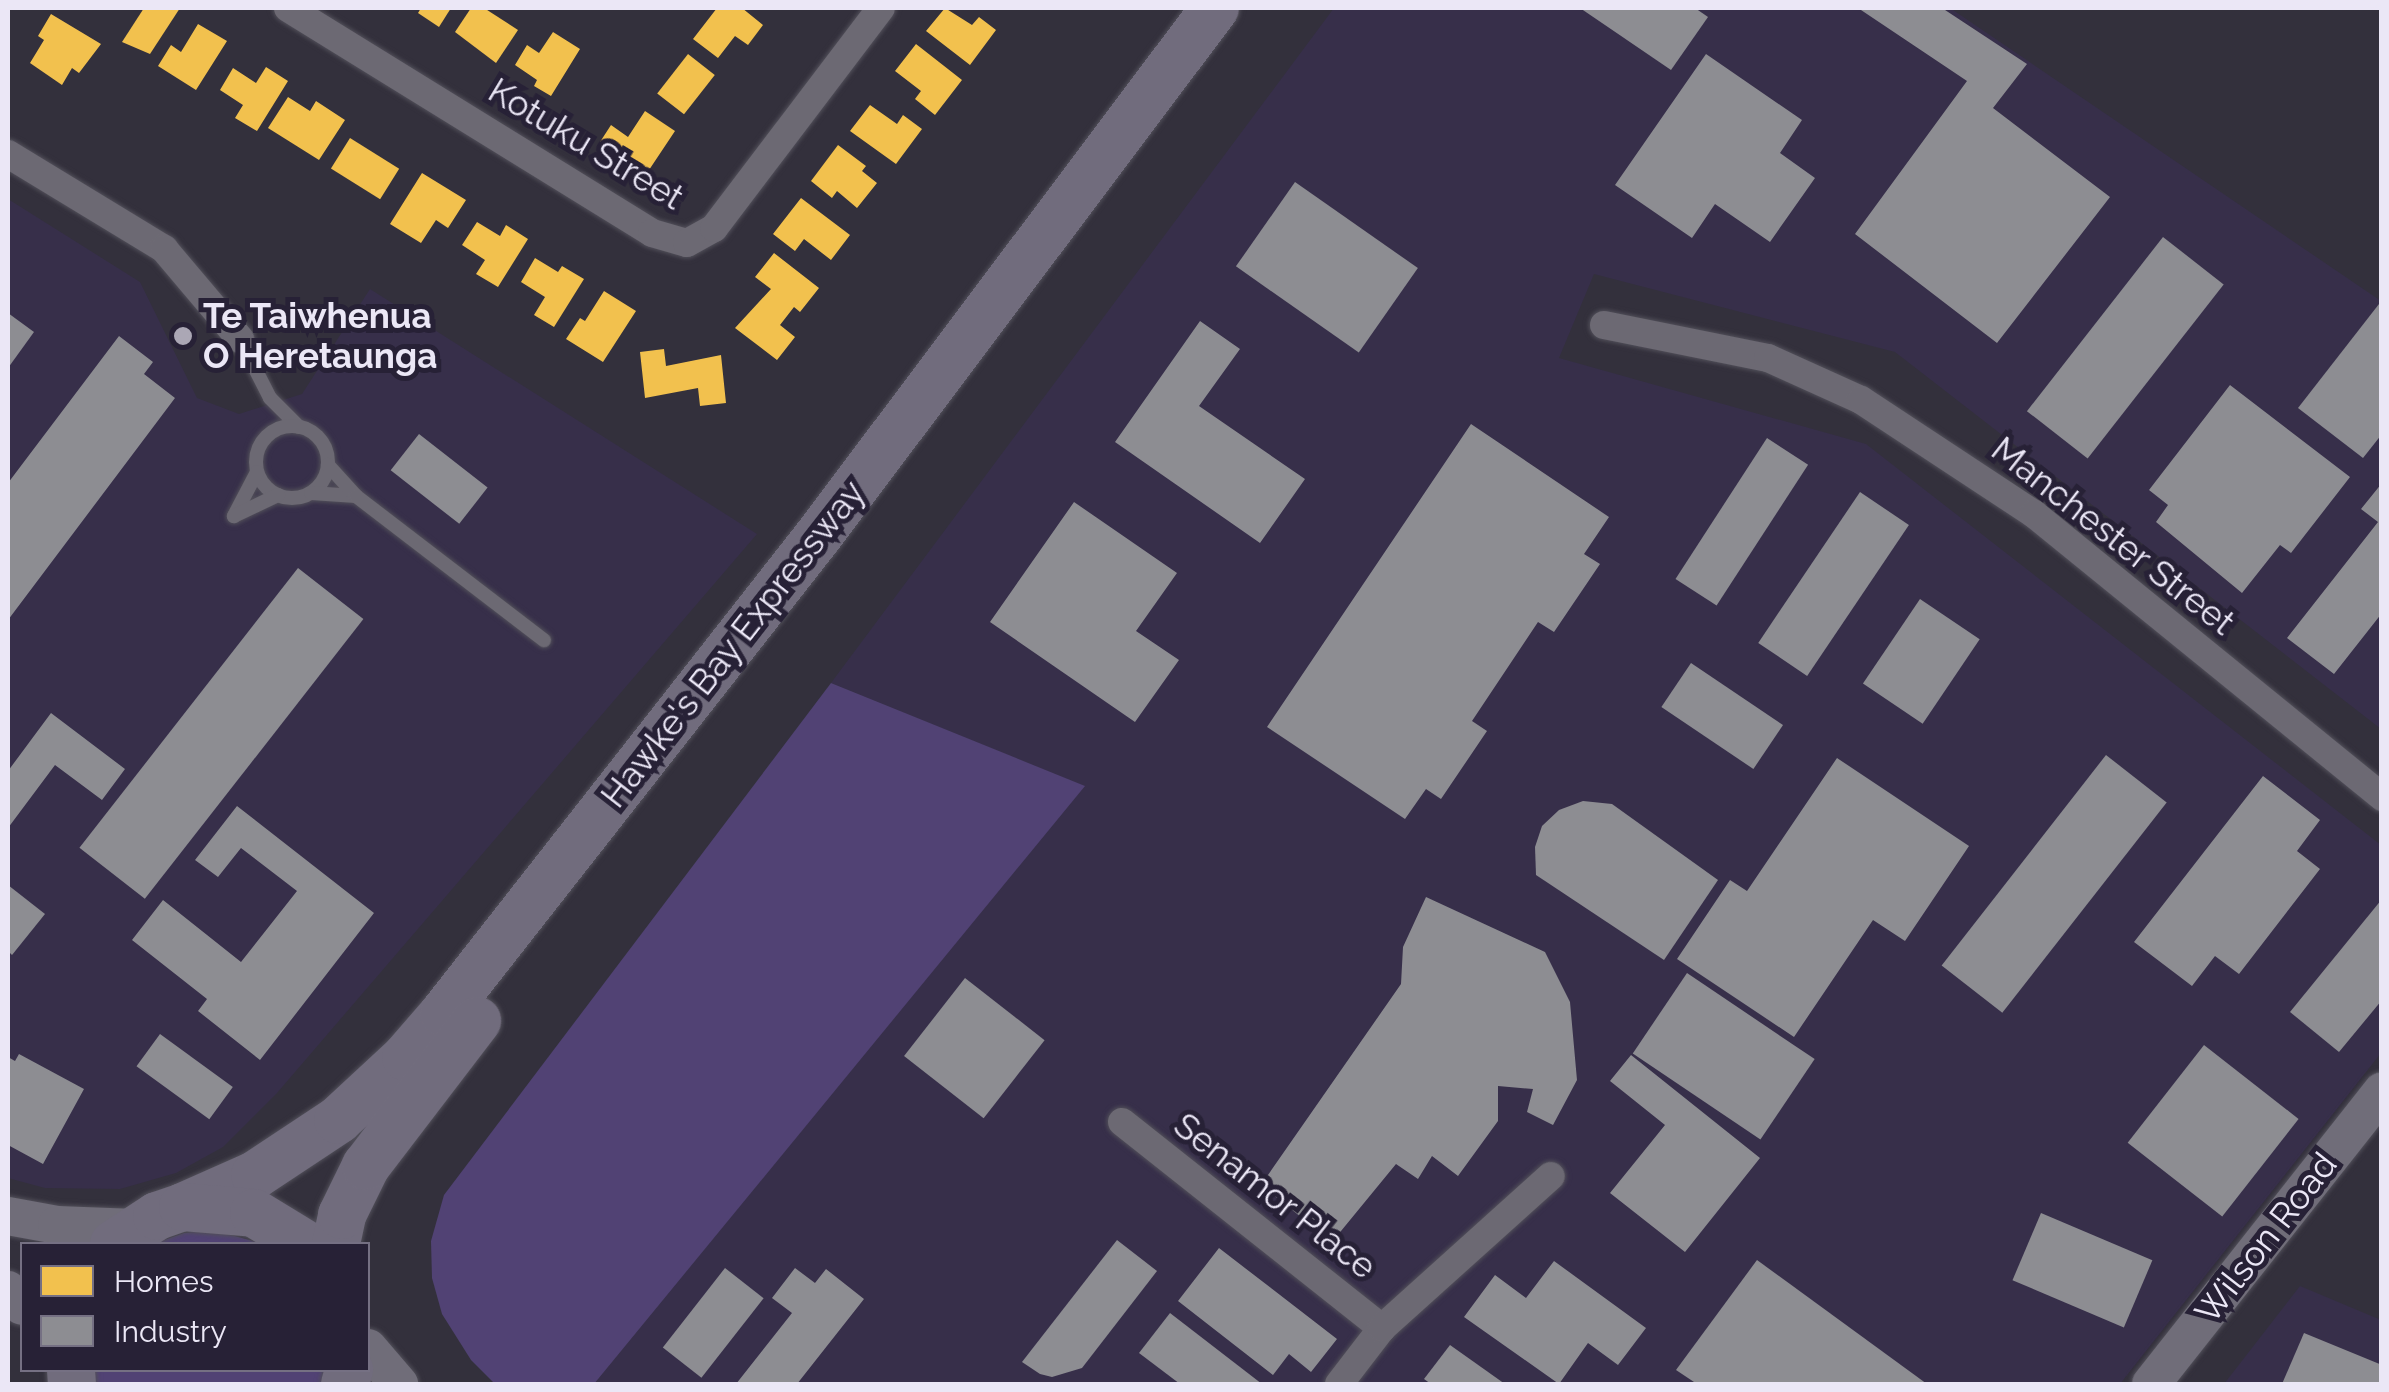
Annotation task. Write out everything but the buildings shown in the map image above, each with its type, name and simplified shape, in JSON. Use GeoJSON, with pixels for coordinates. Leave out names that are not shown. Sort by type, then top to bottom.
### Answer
{"type":"FeatureCollection","features":[{"type":"Feature","properties":{"kind":"highway","name":"Hawke's Bay Expressway"},"geometry":{"type":"LineString","coordinates":[[125,1236],[255,1174],[338,1120],[406,1058],[819,535],[1215,8]]}},
{"type":"Feature","properties":{"kind":"highway","name":"Hawke's Bay Expressway"},"geometry":{"type":"LineString","coordinates":[[337,1242],[352,1191],[387,1136],[1248,8]]}},
{"type":"Feature","properties":{"kind":"highway"},"geometry":{"type":"LineString","coordinates":[[183,1208],[254,1213],[302,1242]]}},
{"type":"Feature","properties":{"kind":"street","name":"Kotuku Street"},"geometry":{"type":"LineString","coordinates":[[288,8],[652,232],[687,243],[714,228],[881,8]]}},
{"type":"Feature","properties":{"kind":"street"},"geometry":{"type":"LineString","coordinates":[[8,154],[164,250],[240,339]]}},
{"type":"Feature","properties":{"kind":"street","name":"Manchester Street"},"geometry":{"type":"LineString","coordinates":[[1604,325],[1768,358],[1861,400],[2034,514],[2382,797]]}},
{"type":"Feature","properties":{"kind":"street","name":"Wilson Road"},"geometry":{"type":"LineString","coordinates":[[2151,1384],[2382,1091]]}},
{"type":"Feature","properties":{"kind":"street","name":"Senamor Place"},"geometry":{"type":"LineString","coordinates":[[1122,1122],[1382,1328]]}},
{"type":"Feature","properties":{"kind":"street"},"geometry":{"type":"LineString","coordinates":[[1339,1384],[1382,1328],[1550,1176]]}},
{"type":"Feature","properties":{"kind":"street"},"geometry":{"type":"LineString","coordinates":[[8,1216],[125,1236]]}},
{"type":"Feature","properties":{"kind":"street"},"geometry":{"type":"LineString","coordinates":[[370,1350],[398,1384]]}},
{"type":"Feature","properties":{"kind":"lane"},"geometry":{"type":"LineString","coordinates":[[240,339],[270,398],[322,442],[328,465],[326,476],[311,493],[299,498],[278,495],[265,487],[257,472],[256,452],[268,435],[282,427],[300,427]]}},
{"type":"Feature","properties":{"kind":"lane"},"geometry":{"type":"LineString","coordinates":[[268,435],[270,398]]}},
{"type":"Feature","properties":{"kind":"lane"},"geometry":{"type":"LineString","coordinates":[[328,465],[356,496],[544,640]]}},
{"type":"Feature","properties":{"kind":"lane"},"geometry":{"type":"LineString","coordinates":[[257,472],[234,516],[278,495]]}},
{"type":"Feature","properties":{"kind":"lane"},"geometry":{"type":"LineString","coordinates":[[311,493],[356,496]]}},
{"type":"Feature","properties":{"kind":"shaded area"},"geometry":{"type":"Polygon","coordinates":[[[1334,8],[1950,8],[2381,301],[2381,729],[1895,352],[1594,274],[1559,358],[1866,444],[2381,845],[2381,1053],[2120,1384],[594,1384],[1084,786],[831,683],[1334,8]]]}},
{"type":"Feature","properties":{"kind":"shaded area"},"geometry":{"type":"Polygon","coordinates":[[[8,199],[140,282],[197,398],[239,414],[302,394],[370,289],[757,534],[277,1093],[223,1147],[176,1173],[120,1189],[45,1188],[8,1178],[8,199]]]}},
{"type":"Feature","properties":{"kind":"shaded area"},"geometry":{"type":"Polygon","coordinates":[[[831,683],[1085,786],[594,1384],[495,1384],[471,1360],[442,1314],[432,1278],[431,1241],[444,1195],[831,683]]]}},
{"type":"Feature","properties":{"kind":"shaded area"},"geometry":{"type":"Polygon","coordinates":[[[212,1230],[257,1242],[159,1242],[184,1233],[212,1230]]]}},
{"type":"Feature","properties":{"kind":"shaded area"},"geometry":{"type":"Polygon","coordinates":[[[2300,1286],[2381,1320],[2381,1384],[2224,1384],[2300,1286]]]}},
{"type":"Feature","properties":{"kind":"shaded area"},"geometry":{"type":"Polygon","coordinates":[[[93,1372],[325,1372],[325,1384],[93,1384],[93,1372]]]}},
{"type":"Feature","properties":{"kind":"place","name":"Te Taiwhenua O Heretaunga"},"geometry":{"type":"Point","coordinates":[183,336]}}]}
